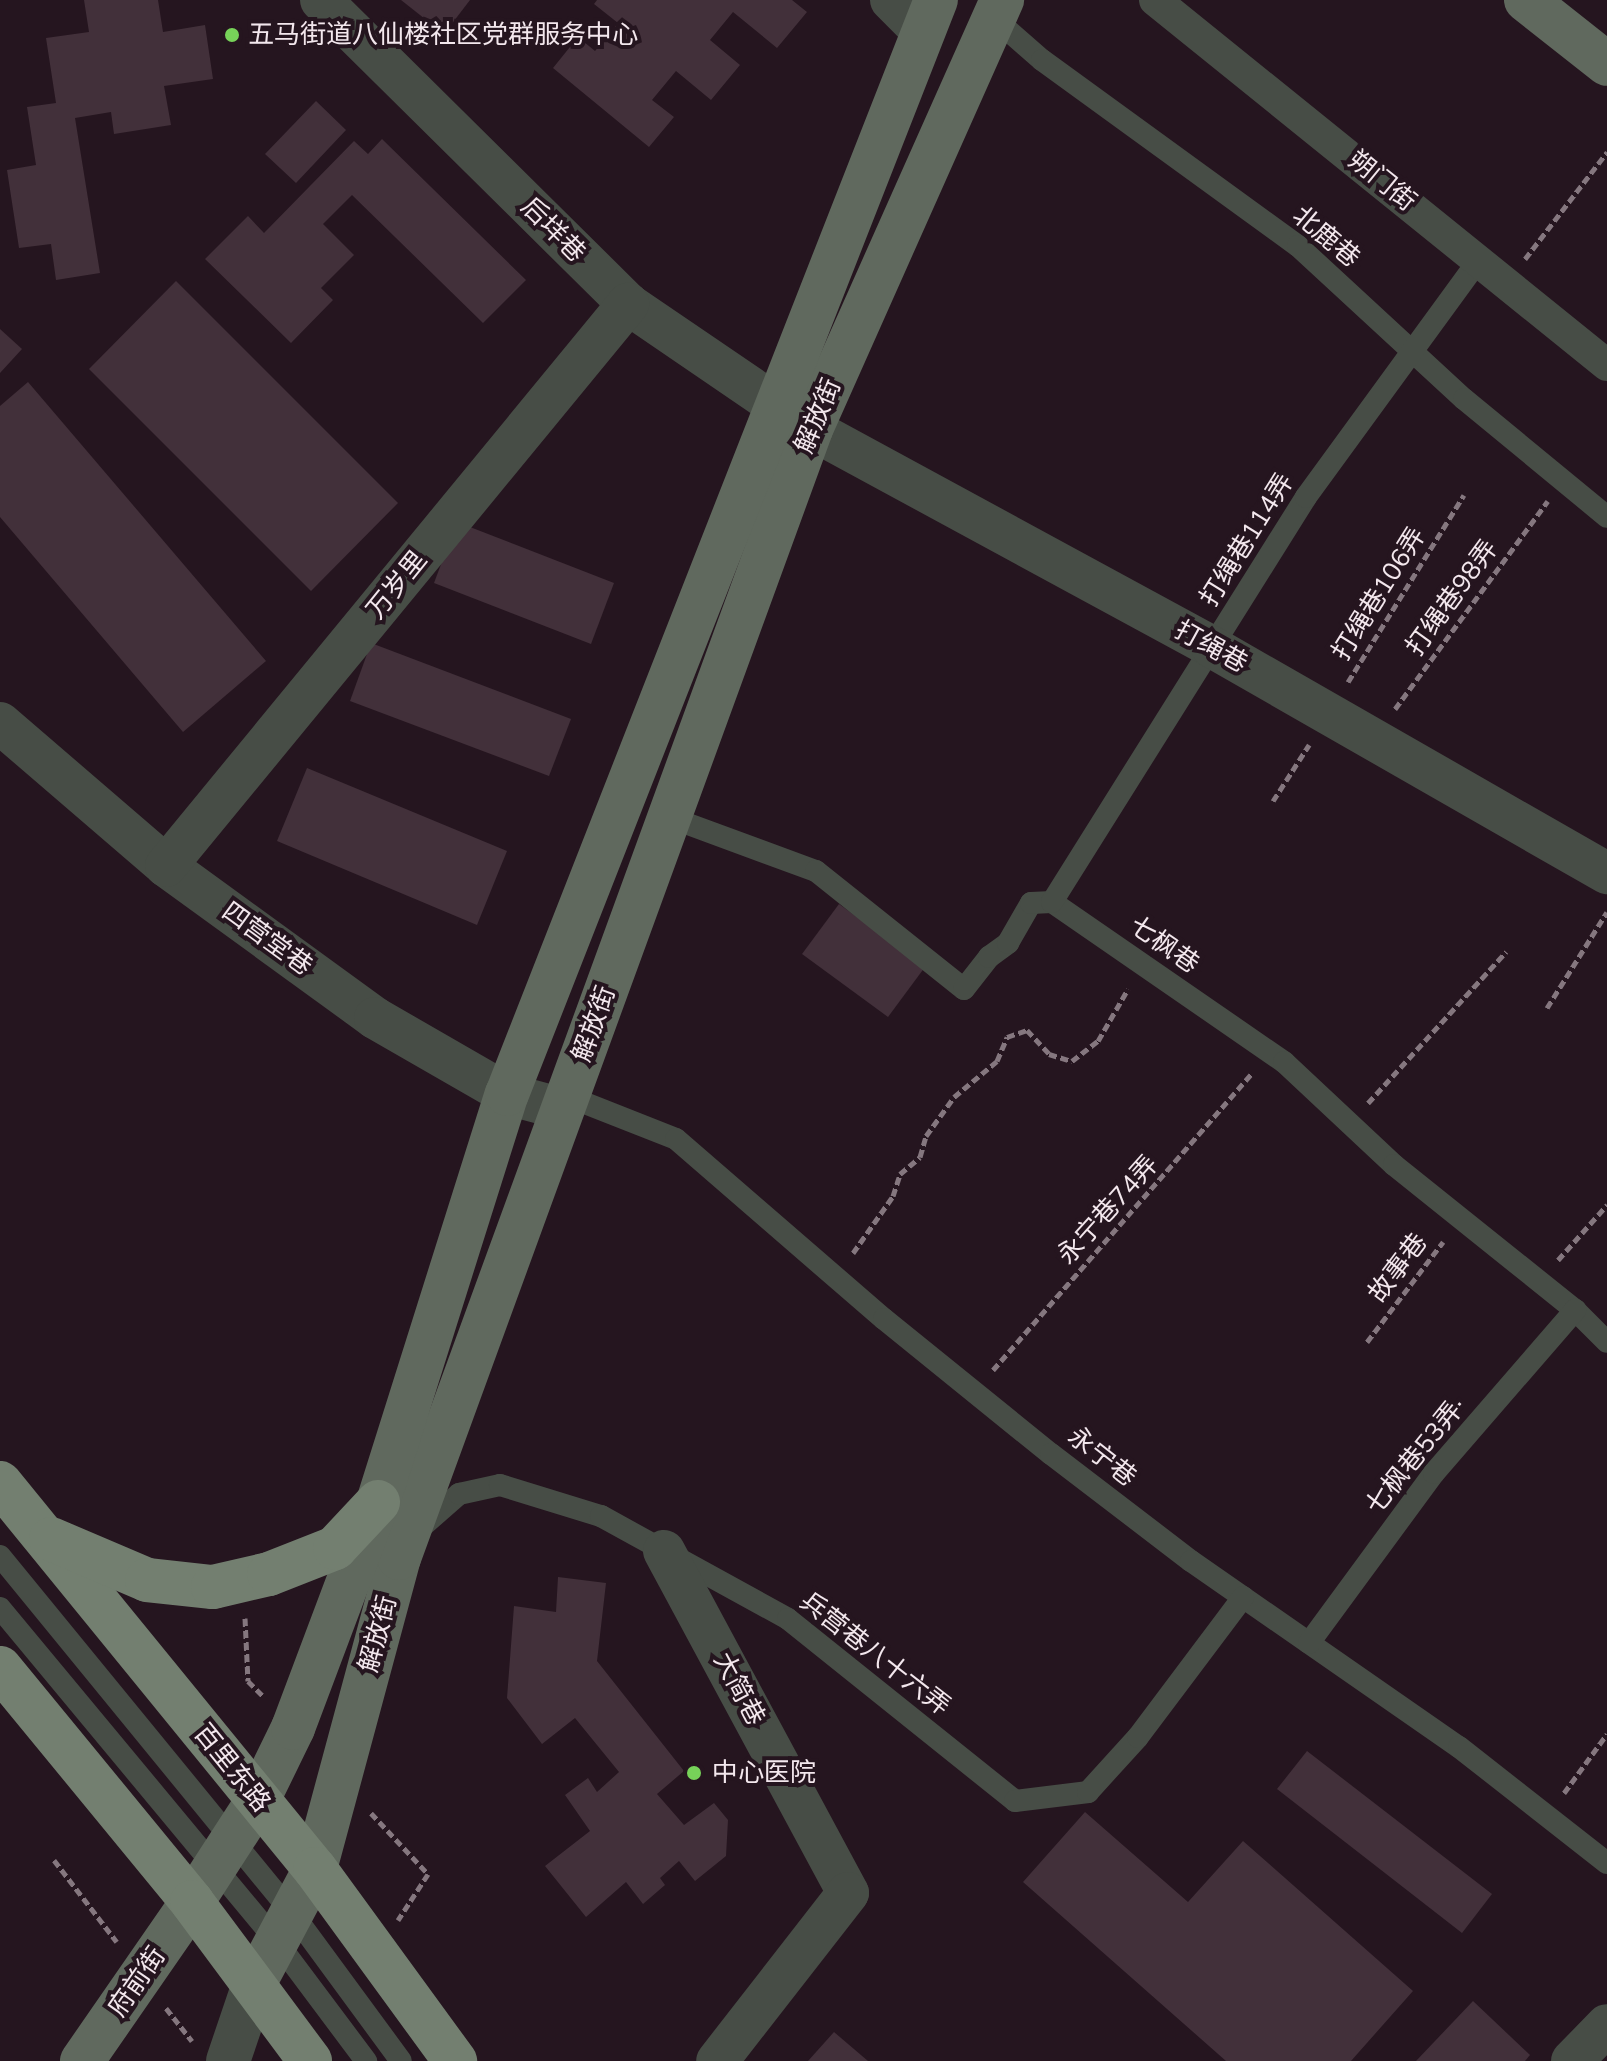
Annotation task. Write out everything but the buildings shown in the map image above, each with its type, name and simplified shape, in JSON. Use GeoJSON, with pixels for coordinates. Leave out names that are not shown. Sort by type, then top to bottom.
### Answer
{"type":"FeatureCollection","features":[{"type":"Feature","properties":{"kind":"main road"},"geometry":{"type":"LineString","coordinates":[[1526,0],[1607,64]]}},
{"type":"Feature","properties":{"kind":"main road","name":"解放街"},"geometry":{"type":"LineString","coordinates":[[254,1984],[315,1869],[405,1541],[811,429],[998,9]]}},
{"type":"Feature","properties":{"kind":"main road","name":"解放街"},"geometry":{"type":"LineString","coordinates":[[213,1870],[258,1800],[293,1728],[378,1502],[507,1094],[930,16]]}},
{"type":"Feature","properties":{"kind":"main road","name":"百里东路"},"geometry":{"type":"LineString","coordinates":[[0,1483],[315,1869],[455,2061]]}},
{"type":"Feature","properties":{"kind":"main road"},"geometry":{"type":"LineString","coordinates":[[45,1537],[147,1580],[213,1587],[269,1574],[335,1548],[378,1502]]}},
{"type":"Feature","properties":{"kind":"main road"},"geometry":{"type":"LineString","coordinates":[[0,1668],[213,1870],[254,1984],[310,2061]]}},
{"type":"Feature","properties":{"kind":"main road","name":"府前街"},"geometry":{"type":"LineString","coordinates":[[82,2061],[213,1870]]}},
{"type":"Feature","properties":{"kind":"street","name":"后垟巷"},"geometry":{"type":"LineString","coordinates":[[321,0],[628,304],[811,429]]}},
{"type":"Feature","properties":{"kind":"street"},"geometry":{"type":"LineString","coordinates":[[891,0],[930,16]]}},
{"type":"Feature","properties":{"kind":"street","name":"朔门街"},"geometry":{"type":"LineString","coordinates":[[1155,0],[1607,365]]}},
{"type":"Feature","properties":{"kind":"street","name":"万岁里"},"geometry":{"type":"LineString","coordinates":[[166,866],[628,304]]}},
{"type":"Feature","properties":{"kind":"street","name":"打绳巷"},"geometry":{"type":"LineString","coordinates":[[811,429],[1212,647],[1607,873]]}},
{"type":"Feature","properties":{"kind":"street","name":"四营堂巷"},"geometry":{"type":"LineString","coordinates":[[0,723],[166,866],[375,1018],[507,1094],[565,1102]]}},
{"type":"Feature","properties":{"kind":"street","name":"大简巷"},"geometry":{"type":"LineString","coordinates":[[664,1551],[848,1893],[717,2061]]}},
{"type":"Feature","properties":{"kind":"street","name":"解放街"},"geometry":{"type":"LineString","coordinates":[[228,2061],[254,1984]]}},
{"type":"Feature","properties":{"kind":"street"},"geometry":{"type":"LineString","coordinates":[[1572,2061],[1607,2025]]}},
{"type":"Feature","properties":{"kind":"lane","name":"北鹿巷"},"geometry":{"type":"LineString","coordinates":[[998,9],[1042,60],[1298,246],[1412,352],[1607,517]]}},
{"type":"Feature","properties":{"kind":"lane","name":"打绳巷114弄"},"geometry":{"type":"LineString","coordinates":[[1052,902],[1306,497],[1479,260]]}},
{"type":"Feature","properties":{"kind":"lane"},"geometry":{"type":"LineString","coordinates":[[669,817],[816,871],[964,989],[989,957],[1008,943],[1031,903],[1052,902]]}},
{"type":"Feature","properties":{"kind":"lane","name":"七枫巷"},"geometry":{"type":"LineString","coordinates":[[1052,902],[1269,1052],[1348,1125],[1575,1310],[1607,1342]]}},
{"type":"Feature","properties":{"kind":"lane","name":"永宁巷"},"geometry":{"type":"LineString","coordinates":[[565,1102],[676,1139],[973,1392],[1191,1561],[1459,1747],[1607,1863]]}},
{"type":"Feature","properties":{"kind":"lane","name":"七枫巷53弄·"},"geometry":{"type":"LineString","coordinates":[[1309,1643],[1434,1473],[1575,1310]]}},
{"type":"Feature","properties":{"kind":"lane","name":"兵营巷八十六弄"},"geometry":{"type":"LineString","coordinates":[[405,1541],[459,1494],[500,1485],[601,1516],[788,1619],[1015,1801],[1088,1792],[1138,1737],[1243,1597]]}},
{"type":"Feature","properties":{"kind":"lane"},"geometry":{"type":"LineString","coordinates":[[0,1556],[213,1870],[285,1928],[366,2061]]}},
{"type":"Feature","properties":{"kind":"lane"},"geometry":{"type":"LineString","coordinates":[[0,1608],[213,1870],[285,1928],[401,2061]]}},
{"type":"Feature","properties":{"kind":"path"},"geometry":{"type":"LineString","coordinates":[[1507,283],[1607,152]]}},
{"type":"Feature","properties":{"kind":"path","name":"打绳巷98弄"},"geometry":{"type":"LineString","coordinates":[[1373,739],[1563,481]]}},
{"type":"Feature","properties":{"kind":"path","name":"打绳巷106弄"},"geometry":{"type":"LineString","coordinates":[[1273,801],[1464,495]]}},
{"type":"Feature","properties":{"kind":"path"},"geometry":{"type":"LineString","coordinates":[[1547,1008],[1607,912]]}},
{"type":"Feature","properties":{"kind":"path"},"geometry":{"type":"LineString","coordinates":[[1348,1125],[1506,952]]}},
{"type":"Feature","properties":{"kind":"path"},"geometry":{"type":"LineString","coordinates":[[839,1280],[858,1243],[893,1196],[900,1174],[920,1157],[926,1136],[954,1097],[997,1061],[1007,1037],[1027,1030],[1049,1054],[1072,1061],[1098,1041],[1143,964]]}},
{"type":"Feature","properties":{"kind":"path","name":"永宁巷74弄"},"geometry":{"type":"LineString","coordinates":[[973,1392],[1215,1118],[1269,1052]]}},
{"type":"Feature","properties":{"kind":"path"},"geometry":{"type":"LineString","coordinates":[[1538,1282],[1607,1205]]}},
{"type":"Feature","properties":{"kind":"path","name":"故事巷"},"geometry":{"type":"LineString","coordinates":[[1367,1342],[1460,1218]]}},
{"type":"Feature","properties":{"kind":"path"},"geometry":{"type":"LineString","coordinates":[[1547,1816],[1607,1734]]}},
{"type":"Feature","properties":{"kind":"place","name":"五马街道八仙楼社区党群服务中心"},"geometry":{"type":"Point","coordinates":[232,35]}},
{"type":"Feature","properties":{"kind":"place","name":"中心医院"},"geometry":{"type":"Point","coordinates":[694,1773]}}]}
